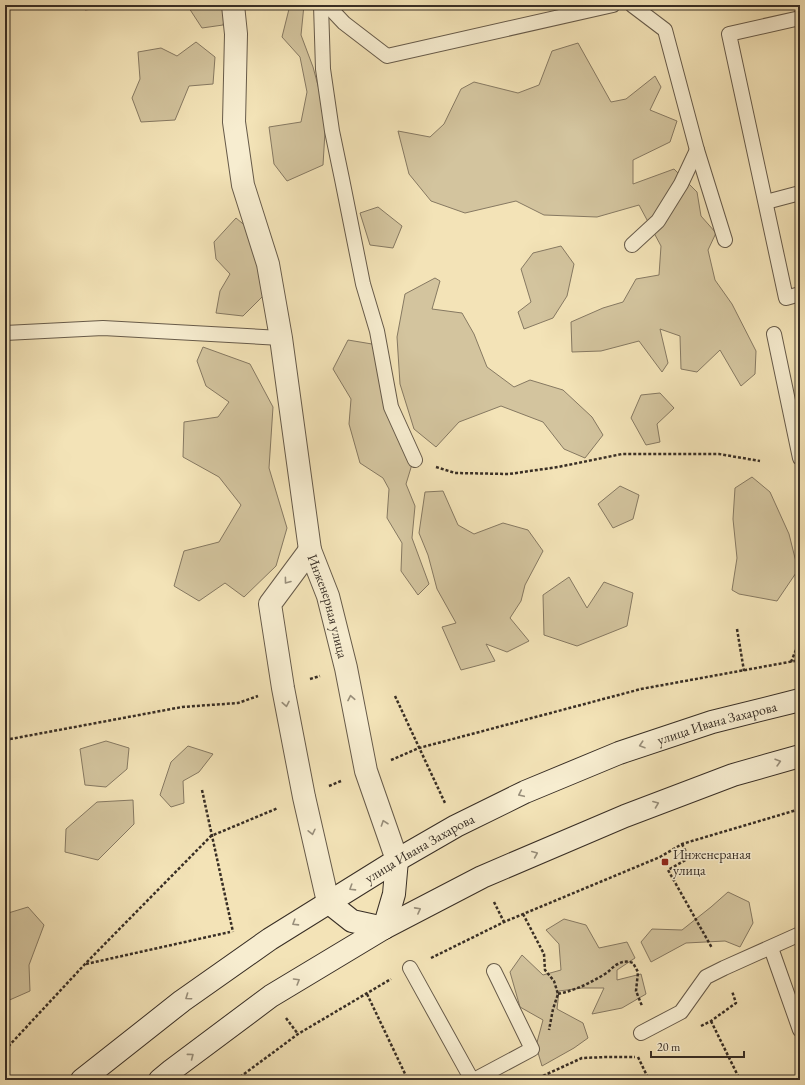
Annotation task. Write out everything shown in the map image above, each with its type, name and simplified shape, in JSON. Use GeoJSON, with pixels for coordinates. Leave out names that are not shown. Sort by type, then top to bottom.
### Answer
{"type":"FeatureCollection","features":[{"type":"Feature","properties":{"kind":"main road"},"geometry":{"type":"LineString","coordinates":[[233,5],[236,34],[234,122],[243,185],[268,264],[281,338],[310,550]]}},
{"type":"Feature","properties":{"kind":"main road","name":"Инженерная улица"},"geometry":{"type":"LineString","coordinates":[[310,550],[328,596],[346,668],[366,770],[397,860]]}},
{"type":"Feature","properties":{"kind":"main road","name":"Инженерная улица"},"geometry":{"type":"LineString","coordinates":[[310,550],[270,604],[283,688],[304,797],[328,902]]}},
{"type":"Feature","properties":{"kind":"main road","name":"улица Ивана Захарова"},"geometry":{"type":"LineString","coordinates":[[82,1080],[182,1001],[270,939],[397,860],[456,826],[526,792],[619,753],[712,722],[800,700]]}},
{"type":"Feature","properties":{"kind":"main road"},"geometry":{"type":"LineString","coordinates":[[160,1080],[271,996],[384,928],[482,876],[625,816],[733,775],[800,756]]}},
{"type":"Feature","properties":{"kind":"main road"},"geometry":{"type":"LineString","coordinates":[[384,928],[394,894],[397,860]]}},
{"type":"Feature","properties":{"kind":"main road"},"geometry":{"type":"LineString","coordinates":[[328,902],[352,920],[384,928]]}},
{"type":"Feature","properties":{"kind":"lane"},"geometry":{"type":"LineString","coordinates":[[321,5],[323,69],[332,131],[363,284],[376,331],[391,407],[415,460]]}},
{"type":"Feature","properties":{"kind":"lane"},"geometry":{"type":"LineString","coordinates":[[327,5],[344,23],[388,56],[598,7],[613,5]]}},
{"type":"Feature","properties":{"kind":"lane"},"geometry":{"type":"LineString","coordinates":[[632,5],[665,30],[697,150],[725,240]]}},
{"type":"Feature","properties":{"kind":"lane"},"geometry":{"type":"LineString","coordinates":[[800,18],[729,34],[786,298],[800,294]]}},
{"type":"Feature","properties":{"kind":"lane"},"geometry":{"type":"LineString","coordinates":[[632,245],[658,221],[681,184],[697,150]]}},
{"type":"Feature","properties":{"kind":"lane"},"geometry":{"type":"LineString","coordinates":[[766,202],[800,193]]}},
{"type":"Feature","properties":{"kind":"lane"},"geometry":{"type":"LineString","coordinates":[[5,333],[103,328],[281,338]]}},
{"type":"Feature","properties":{"kind":"lane"},"geometry":{"type":"LineString","coordinates":[[774,334],[800,458]]}},
{"type":"Feature","properties":{"kind":"lane"},"geometry":{"type":"LineString","coordinates":[[646,1031],[681,1012],[706,977],[800,934]]}},
{"type":"Feature","properties":{"kind":"lane"},"geometry":{"type":"LineString","coordinates":[[771,948],[800,1030]]}},
{"type":"Feature","properties":{"kind":"lane"},"geometry":{"type":"LineString","coordinates":[[410,968],[473,1080],[532,1049],[494,971]]}},
{"type":"Feature","properties":{"kind":"path"},"geometry":{"type":"LineString","coordinates":[[415,460],[455,473],[509,474],[558,467],[622,454],[719,454],[760,461]]}},
{"type":"Feature","properties":{"kind":"path"},"geometry":{"type":"LineString","coordinates":[[737,629],[744,670]]}},
{"type":"Feature","properties":{"kind":"path"},"geometry":{"type":"LineString","coordinates":[[791,663],[800,640]]}},
{"type":"Feature","properties":{"kind":"path"},"geometry":{"type":"LineString","coordinates":[[5,1050],[86,964],[211,836],[419,748],[641,688],[791,663],[800,660]]}},
{"type":"Feature","properties":{"kind":"path"},"geometry":{"type":"LineString","coordinates":[[5,740],[182,707],[238,703],[346,668]]}},
{"type":"Feature","properties":{"kind":"path"},"geometry":{"type":"LineString","coordinates":[[395,696],[456,826]]}},
{"type":"Feature","properties":{"kind":"path"},"geometry":{"type":"LineString","coordinates":[[202,790],[232,932],[246,957]]}},
{"type":"Feature","properties":{"kind":"path"},"geometry":{"type":"LineString","coordinates":[[236,1080],[298,1034],[410,968],[504,922],[660,858],[682,844],[800,809]]}},
{"type":"Feature","properties":{"kind":"path"},"geometry":{"type":"LineString","coordinates":[[523,914],[544,954],[545,970],[554,981],[558,994],[553,1009],[548,1035]]}},
{"type":"Feature","properties":{"kind":"path"},"geometry":{"type":"LineString","coordinates":[[86,964],[232,932]]}},
{"type":"Feature","properties":{"kind":"path"},"geometry":{"type":"LineString","coordinates":[[558,994],[582,987],[609,971],[617,964],[627,961],[633,963],[638,972],[636,991],[646,1031]]}},
{"type":"Feature","properties":{"kind":"path"},"geometry":{"type":"LineString","coordinates":[[367,994],[408,1080]]}},
{"type":"Feature","properties":{"kind":"path"},"geometry":{"type":"LineString","coordinates":[[711,1021],[740,1080]]}},
{"type":"Feature","properties":{"kind":"path"},"geometry":{"type":"LineString","coordinates":[[534,1080],[582,1058],[607,1057],[638,1057],[649,1080]]}},
{"type":"Feature","properties":{"kind":"path"},"geometry":{"type":"LineString","coordinates":[[548,1066],[551,1072]]}},
{"type":"Feature","properties":{"kind":"shaded area"},"geometry":{"type":"Polygon","coordinates":[[[81,5],[123,5],[85,10],[81,5]]]}},
{"type":"Feature","properties":{"kind":"shaded area"},"geometry":{"type":"Polygon","coordinates":[[[187,5],[227,5],[223,25],[202,28],[187,5]]]}},
{"type":"Feature","properties":{"kind":"shaded area"},"geometry":{"type":"Polygon","coordinates":[[[290,5],[304,5],[301,35],[313,67],[326,115],[323,165],[287,181],[274,164],[269,127],[301,122],[307,92],[300,57],[282,37],[290,5]]]}},
{"type":"Feature","properties":{"kind":"shaded area"},"geometry":{"type":"Polygon","coordinates":[[[196,42],[215,57],[213,84],[189,86],[175,120],[141,122],[132,98],[140,79],[138,52],[161,48],[177,56],[196,42]]]}},
{"type":"Feature","properties":{"kind":"shaded area"},"geometry":{"type":"Polygon","coordinates":[[[578,43],[611,102],[626,99],[655,76],[661,87],[650,110],[677,121],[670,142],[633,160],[633,184],[674,169],[697,192],[701,216],[716,233],[708,250],[715,280],[732,304],[756,351],[755,374],[741,386],[720,350],[697,372],[681,369],[680,336],[660,329],[668,363],[662,372],[639,341],[601,351],[572,352],[571,322],[603,308],[623,302],[636,279],[659,275],[661,246],[639,205],[597,217],[544,215],[516,201],[465,213],[431,201],[409,174],[398,131],[430,137],[444,124],[461,89],[474,82],[518,93],[539,85],[552,51],[578,43]]]}},
{"type":"Feature","properties":{"kind":"shaded area"},"geometry":{"type":"Polygon","coordinates":[[[378,207],[402,226],[393,248],[370,245],[360,213],[378,207]]]}},
{"type":"Feature","properties":{"kind":"shaded area"},"geometry":{"type":"Polygon","coordinates":[[[236,218],[254,233],[264,295],[243,316],[216,313],[220,291],[230,274],[216,259],[214,242],[236,218]]]}},
{"type":"Feature","properties":{"kind":"shaded area"},"geometry":{"type":"Polygon","coordinates":[[[561,246],[574,264],[567,296],[553,318],[524,329],[518,312],[531,302],[521,269],[533,253],[561,246]]]}},
{"type":"Feature","properties":{"kind":"shaded area"},"geometry":{"type":"Polygon","coordinates":[[[435,278],[440,281],[432,309],[462,313],[474,334],[487,367],[514,387],[530,380],[563,390],[592,417],[603,435],[585,458],[564,449],[543,422],[501,406],[459,422],[436,447],[414,429],[400,384],[397,337],[405,294],[435,278]]]}},
{"type":"Feature","properties":{"kind":"shaded area"},"geometry":{"type":"Polygon","coordinates":[[[348,340],[372,344],[392,382],[397,430],[413,461],[406,484],[415,506],[412,538],[429,584],[418,595],[401,571],[402,543],[387,518],[389,489],[383,478],[360,463],[349,424],[351,399],[333,369],[348,340]]]}},
{"type":"Feature","properties":{"kind":"shaded area"},"geometry":{"type":"Polygon","coordinates":[[[203,347],[250,364],[273,407],[269,468],[287,528],[276,566],[244,597],[225,583],[199,601],[174,586],[184,551],[219,542],[241,505],[219,477],[183,457],[184,422],[218,417],[229,402],[206,386],[197,361],[203,347]]]}},
{"type":"Feature","properties":{"kind":"shaded area"},"geometry":{"type":"Polygon","coordinates":[[[660,393],[674,408],[657,424],[660,442],[646,445],[631,418],[641,395],[660,393]]]}},
{"type":"Feature","properties":{"kind":"shaded area"},"geometry":{"type":"Polygon","coordinates":[[[752,477],[770,492],[789,534],[798,570],[777,601],[739,594],[732,590],[737,558],[733,519],[735,488],[752,477]]]}},
{"type":"Feature","properties":{"kind":"shaded area"},"geometry":{"type":"Polygon","coordinates":[[[620,486],[639,495],[633,519],[613,528],[598,504],[620,486]]]}},
{"type":"Feature","properties":{"kind":"shaded area"},"geometry":{"type":"Polygon","coordinates":[[[443,491],[458,525],[474,534],[503,523],[528,530],[543,551],[525,585],[521,601],[510,618],[529,641],[507,652],[486,644],[495,661],[461,670],[442,627],[456,623],[437,589],[428,555],[419,533],[425,492],[443,491]]]}},
{"type":"Feature","properties":{"kind":"shaded area"},"geometry":{"type":"Polygon","coordinates":[[[569,577],[587,608],[604,582],[633,593],[627,626],[577,646],[544,635],[543,595],[569,577]]]}},
{"type":"Feature","properties":{"kind":"shaded area"},"geometry":{"type":"Polygon","coordinates":[[[106,741],[129,748],[127,769],[106,787],[85,785],[80,749],[106,741]]]}},
{"type":"Feature","properties":{"kind":"shaded area"},"geometry":{"type":"Polygon","coordinates":[[[188,746],[213,754],[199,772],[183,781],[184,803],[171,807],[160,795],[171,762],[188,746]]]}},
{"type":"Feature","properties":{"kind":"shaded area"},"geometry":{"type":"Polygon","coordinates":[[[133,800],[134,824],[98,860],[65,852],[66,829],[97,802],[133,800]]]}},
{"type":"Feature","properties":{"kind":"shaded area"},"geometry":{"type":"Polygon","coordinates":[[[728,892],[749,902],[753,923],[740,947],[725,941],[686,943],[651,962],[641,942],[652,929],[682,930],[728,892]]]}},
{"type":"Feature","properties":{"kind":"shaded area"},"geometry":{"type":"Polygon","coordinates":[[[28,907],[44,925],[29,965],[30,991],[5,1002],[5,914],[28,907]]]}},
{"type":"Feature","properties":{"kind":"shaded area"},"geometry":{"type":"Polygon","coordinates":[[[564,919],[586,925],[599,948],[627,942],[635,958],[617,970],[617,980],[641,974],[646,994],[622,1008],[592,1014],[604,988],[582,988],[559,991],[557,1009],[583,1023],[588,1038],[574,1048],[542,1066],[536,1046],[543,1020],[520,1007],[510,972],[522,955],[543,975],[561,970],[559,944],[546,930],[564,919]]]}},
{"type":"Feature","properties":{"kind":"place","name":"Инженераная улица"},"geometry":{"type":"Point","coordinates":[665,862]}}]}
